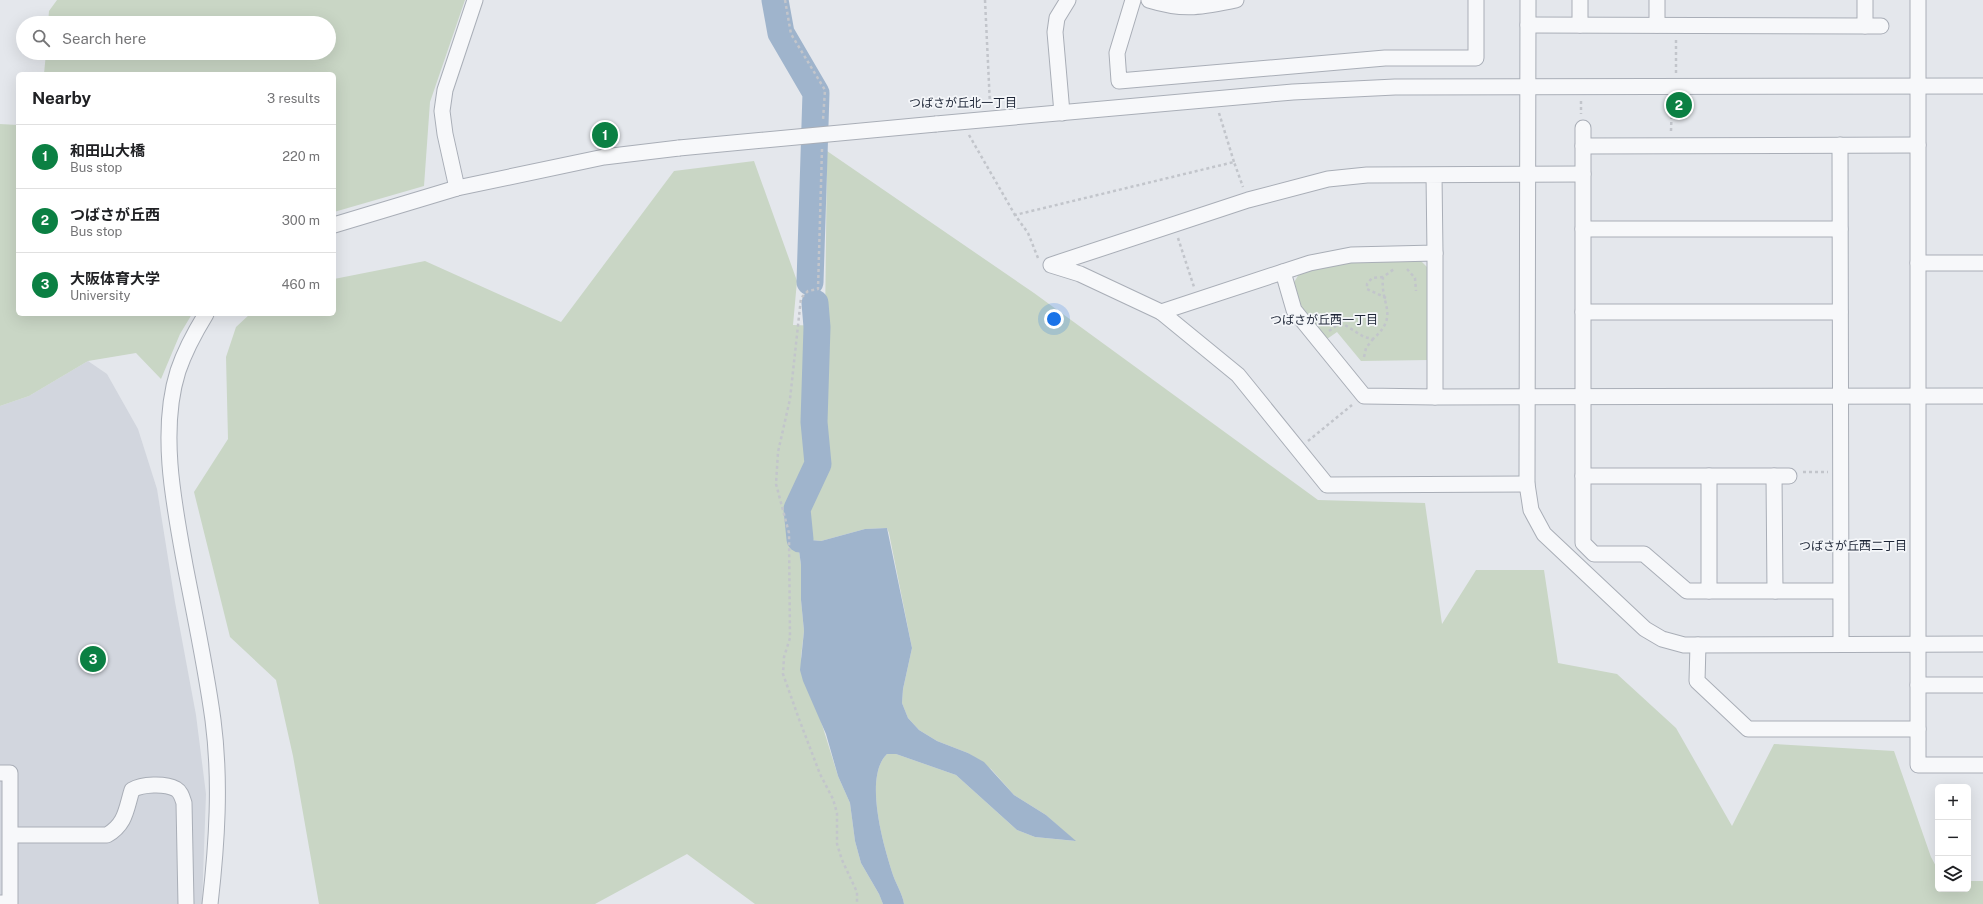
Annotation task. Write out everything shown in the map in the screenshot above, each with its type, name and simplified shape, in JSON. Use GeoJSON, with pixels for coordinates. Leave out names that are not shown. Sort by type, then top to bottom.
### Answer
{"type":"FeatureCollection","features":[{"type":"Feature","properties":{"kind":"street"},"geometry":{"type":"LineString","coordinates":[[457,188],[445,134],[442,111],[445,90],[475,0]]}},
{"type":"Feature","properties":{"kind":"street"},"geometry":{"type":"LineString","coordinates":[[1062,113],[1055,32],[1057,18],[1068,0]]}},
{"type":"Feature","properties":{"kind":"street"},"geometry":{"type":"LineString","coordinates":[[1134,0],[1117,53],[1119,80],[1385,58],[1476,58],[1476,0]]}},
{"type":"Feature","properties":{"kind":"street"},"geometry":{"type":"LineString","coordinates":[[1149,0],[1171,7],[1195,8],[1236,0]]}},
{"type":"Feature","properties":{"kind":"street"},"geometry":{"type":"LineString","coordinates":[[1528,0],[1528,484],[1530,510],[1544,534],[1645,629],[1662,639],[1684,645],[1983,644]]}},
{"type":"Feature","properties":{"kind":"street"},"geometry":{"type":"LineString","coordinates":[[1580,0],[1580,25]]}},
{"type":"Feature","properties":{"kind":"street"},"geometry":{"type":"LineString","coordinates":[[1657,0],[1657,25]]}},
{"type":"Feature","properties":{"kind":"street"},"geometry":{"type":"LineString","coordinates":[[1865,0],[1865,26]]}},
{"type":"Feature","properties":{"kind":"street"},"geometry":{"type":"LineString","coordinates":[[1918,0],[1918,765],[1983,765]]}},
{"type":"Feature","properties":{"kind":"street"},"geometry":{"type":"LineString","coordinates":[[1528,25],[1881,26]]}},
{"type":"Feature","properties":{"kind":"street"},"geometry":{"type":"LineString","coordinates":[[336,224],[457,188],[604,157],[679,148],[1294,92],[1387,88],[1528,86],[1983,86]]}},
{"type":"Feature","properties":{"kind":"street"},"geometry":{"type":"LineString","coordinates":[[1583,128],[1583,543],[1594,554],[1644,554],[1687,591],[1840,591]]}},
{"type":"Feature","properties":{"kind":"street"},"geometry":{"type":"LineString","coordinates":[[1840,145],[1841,644]]}},
{"type":"Feature","properties":{"kind":"street"},"geometry":{"type":"LineString","coordinates":[[1583,146],[1918,145]]}},
{"type":"Feature","properties":{"kind":"street"},"geometry":{"type":"LineString","coordinates":[[1434,174],[1435,397]]}},
{"type":"Feature","properties":{"kind":"street"},"geometry":{"type":"LineString","coordinates":[[1051,265],[1248,200],[1328,179],[1367,175],[1583,174]]}},
{"type":"Feature","properties":{"kind":"street"},"geometry":{"type":"LineString","coordinates":[[1583,229],[1840,229]]}},
{"type":"Feature","properties":{"kind":"street"},"geometry":{"type":"LineString","coordinates":[[1161,312],[1310,263],[1351,255],[1435,253]]}},
{"type":"Feature","properties":{"kind":"street"},"geometry":{"type":"LineString","coordinates":[[1918,263],[1983,263]]}},
{"type":"Feature","properties":{"kind":"street"},"geometry":{"type":"LineString","coordinates":[[1051,265],[1080,274],[1161,312],[1238,375],[1327,485],[1528,484]]}},
{"type":"Feature","properties":{"kind":"street"},"geometry":{"type":"LineString","coordinates":[[1284,272],[1294,310],[1364,396],[1983,396]]}},
{"type":"Feature","properties":{"kind":"street"},"geometry":{"type":"LineString","coordinates":[[1583,312],[1840,312]]}},
{"type":"Feature","properties":{"kind":"street"},"geometry":{"type":"LineString","coordinates":[[205,316],[193,336],[178,371],[171,408],[169,464],[177,520],[213,722],[217,820],[210,904]]}},
{"type":"Feature","properties":{"kind":"street"},"geometry":{"type":"LineString","coordinates":[[1583,476],[1790,476]]}},
{"type":"Feature","properties":{"kind":"street"},"geometry":{"type":"LineString","coordinates":[[1709,476],[1709,591]]}},
{"type":"Feature","properties":{"kind":"street"},"geometry":{"type":"LineString","coordinates":[[1774,476],[1775,591]]}},
{"type":"Feature","properties":{"kind":"street"},"geometry":{"type":"LineString","coordinates":[[1698,645],[1697,681],[1748,729],[1918,729]]}},
{"type":"Feature","properties":{"kind":"street"},"geometry":{"type":"LineString","coordinates":[[1918,685],[1983,685]]}},
{"type":"Feature","properties":{"kind":"street"},"geometry":{"type":"LineString","coordinates":[[0,773],[10,773],[10,902],[0,902]]}},
{"type":"Feature","properties":{"kind":"street"},"geometry":{"type":"LineString","coordinates":[[10,835],[108,835],[118,829],[124,818],[132,790],[137,786],[167,786],[176,789],[181,794],[184,803],[186,904]]}},
{"type":"Feature","properties":{"kind":"path"},"geometry":{"type":"LineString","coordinates":[[985,0],[991,120]]}},
{"type":"Feature","properties":{"kind":"path"},"geometry":{"type":"LineString","coordinates":[[1671,146],[1676,25]]}},
{"type":"Feature","properties":{"kind":"path"},"geometry":{"type":"LineString","coordinates":[[1581,86],[1581,122],[1583,128]]}},
{"type":"Feature","properties":{"kind":"path"},"geometry":{"type":"LineString","coordinates":[[1214,99],[1248,200]]}},
{"type":"Feature","properties":{"kind":"path"},"geometry":{"type":"LineString","coordinates":[[963,122],[969,136],[1015,215],[1028,233],[1040,266],[1051,265]]}},
{"type":"Feature","properties":{"kind":"path"},"geometry":{"type":"LineString","coordinates":[[1015,215],[1234,162]]}},
{"type":"Feature","properties":{"kind":"path"},"geometry":{"type":"LineString","coordinates":[[1173,225],[1198,300]]}},
{"type":"Feature","properties":{"kind":"path"},"geometry":{"type":"LineString","coordinates":[[1386,298],[1367,288],[1367,284],[1372,278],[1383,277],[1395,268],[1407,268],[1415,278],[1416,291]]}},
{"type":"Feature","properties":{"kind":"path"},"geometry":{"type":"LineString","coordinates":[[1364,357],[1366,348],[1383,330],[1388,317],[1386,298],[1382,286],[1383,277]]}},
{"type":"Feature","properties":{"kind":"path"},"geometry":{"type":"LineString","coordinates":[[818,288],[808,291],[801,298],[790,398],[778,452],[776,484],[789,533],[790,638],[784,657],[783,674],[820,774],[833,799],[837,813],[837,844],[842,860],[857,892],[856,904]]}},
{"type":"Feature","properties":{"kind":"path"},"geometry":{"type":"LineString","coordinates":[[1317,338],[1336,326],[1345,325],[1364,337],[1373,339]]}},
{"type":"Feature","properties":{"kind":"path"},"geometry":{"type":"LineString","coordinates":[[1298,449],[1364,396]]}},
{"type":"Feature","properties":{"kind":"path"},"geometry":{"type":"LineString","coordinates":[[1790,476],[1794,472],[1841,472]]}},
{"type":"Feature","properties":{"kind":"shaded area"},"geometry":{"type":"Polygon","coordinates":[[[88,361],[107,374],[138,429],[157,489],[175,602],[196,715],[206,794],[202,904],[0,904],[0,406],[29,396],[88,361]]]}},
{"type":"Feature","properties":{"kind":"green space"},"geometry":{"type":"Polygon","coordinates":[[[57,0],[465,0],[430,102],[424,186],[336,211],[336,72],[44,72],[45,60],[336,60],[336,16],[49,16],[49,11],[57,0]]]}},
{"type":"Feature","properties":{"kind":"green space"},"geometry":{"type":"Polygon","coordinates":[[[0,124],[16,125],[16,316],[191,316],[180,334],[161,379],[136,353],[88,361],[29,396],[0,406],[0,124]]]}},
{"type":"Feature","properties":{"kind":"green space"},"geometry":{"type":"Polygon","coordinates":[[[827,151],[1034,293],[1318,500],[1425,503],[1442,624],[1476,570],[1544,570],[1558,663],[1617,674],[1676,728],[1732,826],[1774,744],[1894,751],[1931,857],[1935,864],[1935,892],[1971,892],[1971,881],[1983,881],[1983,904],[904,904],[889,863],[878,813],[876,795],[877,779],[880,765],[887,754],[896,754],[956,775],[1017,830],[1035,837],[1075,841],[1046,815],[1014,795],[991,769],[968,753],[937,741],[919,730],[908,718],[902,703],[903,689],[912,648],[887,528],[865,529],[821,541],[800,539],[798,543],[801,565],[801,600],[804,631],[801,657],[838,776],[850,803],[855,841],[861,863],[879,894],[883,904],[755,904],[687,854],[595,904],[319,904],[293,756],[276,680],[230,637],[194,492],[228,439],[226,357],[236,327],[248,316],[336,316],[336,279],[425,261],[561,322],[674,171],[754,161],[797,281],[793,325],[825,326],[827,151]]]}},
{"type":"Feature","properties":{"kind":"green space"},"geometry":{"type":"Polygon","coordinates":[[[1372,260],[1420,260],[1428,268],[1429,360],[1361,361],[1337,332],[1327,339],[1303,310],[1293,284],[1299,274],[1333,264],[1372,260]]]}},
{"type":"Feature","properties":{"kind":"water"},"geometry":{"type":"Polygon","coordinates":[[[887,528],[912,648],[903,689],[902,703],[908,718],[919,730],[937,741],[968,753],[984,762],[1014,795],[1046,815],[1076,841],[1035,837],[1017,830],[956,775],[896,754],[887,754],[880,765],[877,779],[876,795],[878,813],[889,863],[904,904],[883,904],[879,894],[861,863],[855,841],[850,803],[838,776],[826,734],[803,681],[800,670],[804,631],[801,600],[801,565],[798,543],[800,539],[821,541],[865,529],[887,528]]]}},
{"type":"Feature","properties":{"kind":"waterway"},"geometry":{"type":"LineString","coordinates":[[775,0],[781,33],[816,93],[810,282]]}},
{"type":"Feature","properties":{"kind":"waterway"},"geometry":{"type":"LineString","coordinates":[[800,539],[797,509],[818,464],[814,422],[817,327],[815,303]]}},
{"type":"Feature","properties":{"kind":"place","name":"つばさが丘西"},"geometry":{"type":"Point","coordinates":[1679,105]}},
{"type":"Feature","properties":{"kind":"place","name":"和田山大橋"},"geometry":{"type":"Point","coordinates":[605,135]}},
{"type":"Feature","properties":{"kind":"place","name":"大阪体育大学"},"geometry":{"type":"Point","coordinates":[93,659]}},
{"type":"Feature","properties":{"kind":"district","name":"つばさが丘北一丁目"},"geometry":{"type":"Point","coordinates":[963,103]}},
{"type":"Feature","properties":{"kind":"district","name":"つばさが丘西一丁目"},"geometry":{"type":"Point","coordinates":[1324,320]}},
{"type":"Feature","properties":{"kind":"district","name":"つばさが丘西二丁目"},"geometry":{"type":"Point","coordinates":[1853,546]}}]}
